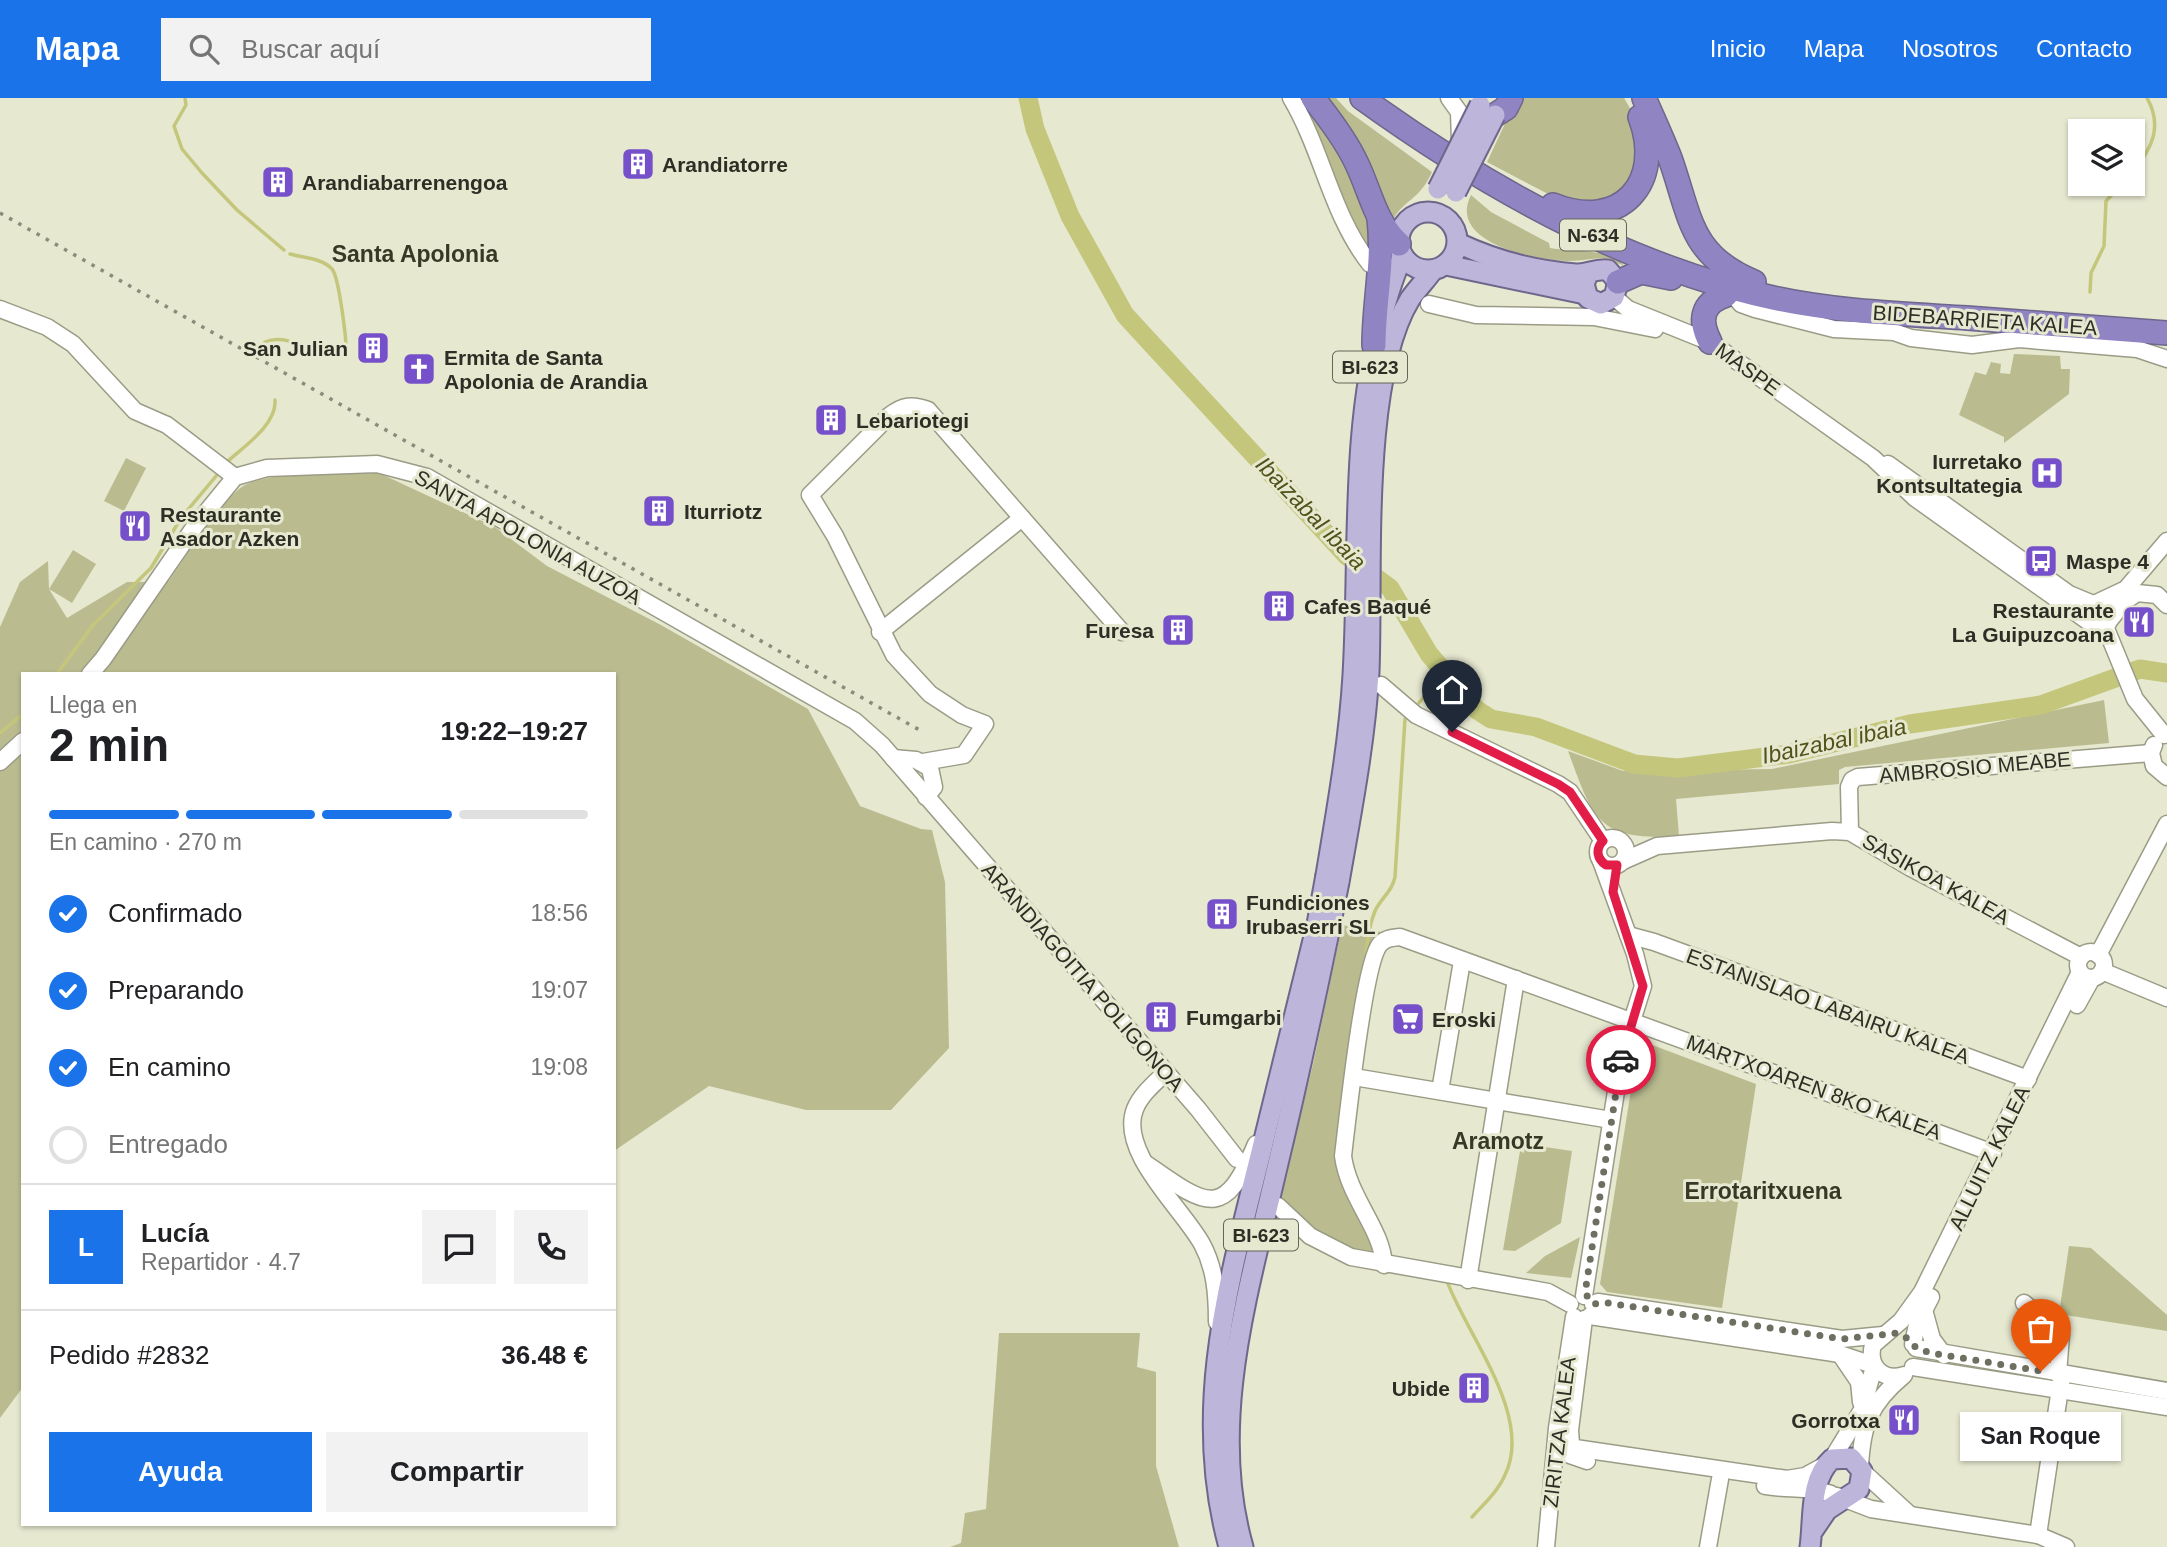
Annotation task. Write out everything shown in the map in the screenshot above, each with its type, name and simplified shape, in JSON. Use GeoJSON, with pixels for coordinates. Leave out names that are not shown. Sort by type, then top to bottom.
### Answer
{"type":"FeatureCollection","features":[{"type":"Feature","properties":{"kind":"highway"},"geometry":{"type":"LineString","coordinates":[[1313,98],[1335,125],[1356,161],[1378,216],[1388,235],[1401,250]]}},
{"type":"Feature","properties":{"kind":"highway","name":"N-634"},"geometry":{"type":"LineString","coordinates":[[1362,98],[1494,184],[1570,225],[1701,278],[1804,304]]}},
{"type":"Feature","properties":{"kind":"highway"},"geometry":{"type":"LineString","coordinates":[[1491,104],[1506,108],[1511,98]]}},
{"type":"Feature","properties":{"kind":"highway"},"geometry":{"type":"LineString","coordinates":[[1400,125],[1441,142],[1541,199],[1567,210],[1603,212],[1634,194],[1643,179],[1648,143],[1632,98]]}},
{"type":"Feature","properties":{"kind":"highway","name":"N-634"},"geometry":{"type":"LineString","coordinates":[[1644,98],[1670,159],[1696,238],[1719,264],[1746,279],[1786,293],[1893,314]]}},
{"type":"Feature","properties":{"kind":"highway"},"geometry":{"type":"LineString","coordinates":[[1374,345],[1382,256],[1378,216]]}},
{"type":"Feature","properties":{"kind":"highway"},"geometry":{"type":"LineString","coordinates":[[1616,290],[1641,272],[1731,297],[1783,308],[1804,304]]}},
{"type":"Feature","properties":{"kind":"highway"},"geometry":{"type":"LineString","coordinates":[[1716,346],[1702,326],[1705,309],[1712,302],[1731,297]]}},
{"type":"Feature","properties":{"kind":"highway","name":"BIDEBARRIETA KALEA"},"geometry":{"type":"LineString","coordinates":[[1804,304],[1893,314],[2167,333]]}},
{"type":"Feature","properties":{"kind":"main road"},"geometry":{"type":"LineString","coordinates":[[1447,219],[1447,190],[1460,141],[1491,104]]}},
{"type":"Feature","properties":{"kind":"main road"},"geometry":{"type":"LineString","coordinates":[[1491,104],[1447,190],[1402,228],[1401,250],[1416,268],[1439,267],[1587,284]]}},
{"type":"Feature","properties":{"kind":"main road"},"geometry":{"type":"LineString","coordinates":[[1421,213],[1430,212],[1447,219],[1453,225],[1458,243],[1452,259],[1439,267]]}},
{"type":"Feature","properties":{"kind":"main road"},"geometry":{"type":"LineString","coordinates":[[1458,243],[1587,284],[1596,303],[1606,303],[1616,290],[1608,270],[1597,269],[1587,284]]}},
{"type":"Feature","properties":{"kind":"main road","name":"BI-623"},"geometry":{"type":"LineString","coordinates":[[1243,1547],[1232,1510],[1228,1469],[1228,1431],[1236,1358],[1333,878],[1357,709],[1367,483],[1366,388],[1374,345],[1401,250]]}},
{"type":"Feature","properties":{"kind":"main road","name":"BI-623"},"geometry":{"type":"LineString","coordinates":[[1367,483],[1392,345],[1410,299],[1439,267]]}},
{"type":"Feature","properties":{"kind":"main road","name":"BI-623"},"geometry":{"type":"LineString","coordinates":[[1229,1547],[1213,1471],[1212,1433],[1217,1352],[1231,1277],[1272,1106],[1323,925]]}},
{"type":"Feature","properties":{"kind":"main road"},"geometry":{"type":"LineString","coordinates":[[1812,1532],[1832,1484],[1851,1458],[1861,1469],[1859,1489],[1832,1484]]}},
{"type":"Feature","properties":{"kind":"main road"},"geometry":{"type":"LineString","coordinates":[[1812,1532],[1821,1516],[1832,1484]]}},
{"type":"Feature","properties":{"kind":"street"},"geometry":{"type":"LineString","coordinates":[[1291,98],[1338,212],[1353,242],[1370,264]]}},
{"type":"Feature","properties":{"kind":"street"},"geometry":{"type":"LineString","coordinates":[[1449,98],[1460,112],[1460,141]]}},
{"type":"Feature","properties":{"kind":"street","name":"MASPE"},"geometry":{"type":"LineString","coordinates":[[1616,290],[1628,309],[1716,346],[1873,458],[1915,498],[2101,624],[2107,611],[2089,604],[1889,464],[1873,458]]}},
{"type":"Feature","properties":{"kind":"street","name":"BIDEBARRIETA KALEA"},"geometry":{"type":"LineString","coordinates":[[1731,297],[1755,309],[1834,329],[1894,332],[1911,338],[1972,345],[1998,339],[2019,339],[2137,349],[2167,359]]}},
{"type":"Feature","properties":{"kind":"street"},"geometry":{"type":"LineString","coordinates":[[1429,304],[1476,316],[1617,320],[1716,346]]}},
{"type":"Feature","properties":{"kind":"street"},"geometry":{"type":"LineString","coordinates":[[0,309],[47,327],[74,344],[135,411],[167,425],[235,477],[195,526],[92,672]]}},
{"type":"Feature","properties":{"kind":"street"},"geometry":{"type":"LineString","coordinates":[[930,789],[964,755],[985,724],[962,715],[930,694],[908,673],[880,632],[852,571],[810,495],[901,406],[915,405],[928,410],[1122,632]]}},
{"type":"Feature","properties":{"kind":"street","name":"SANTA APOLONIA AUZOA"},"geometry":{"type":"LineString","coordinates":[[235,477],[267,468],[377,464],[427,477],[826,703],[855,721],[930,789]]}},
{"type":"Feature","properties":{"kind":"street"},"geometry":{"type":"LineString","coordinates":[[880,632],[1022,518]]}},
{"type":"Feature","properties":{"kind":"street"},"geometry":{"type":"LineString","coordinates":[[2089,604],[2126,589],[2167,541]]}},
{"type":"Feature","properties":{"kind":"street"},"geometry":{"type":"LineString","coordinates":[[2167,605],[2157,595],[2137,593],[2101,624],[2135,699],[2165,735],[2155,743],[2151,753],[2154,766],[2167,777]]}},
{"type":"Feature","properties":{"kind":"street"},"geometry":{"type":"LineString","coordinates":[[1381,685],[1416,715],[1570,792],[1603,841],[1598,849],[1614,862],[1626,848],[1620,840]]}},
{"type":"Feature","properties":{"kind":"street"},"geometry":{"type":"LineString","coordinates":[[0,762],[21,743]]}},
{"type":"Feature","properties":{"kind":"street","name":"AMBROSIO MEABE"},"geometry":{"type":"LineString","coordinates":[[1850,832],[1849,787],[1852,780],[1858,776],[2151,753]]}},
{"type":"Feature","properties":{"kind":"street"},"geometry":{"type":"LineString","coordinates":[[893,758],[923,762],[964,755]]}},
{"type":"Feature","properties":{"kind":"street"},"geometry":{"type":"LineString","coordinates":[[923,762],[930,768],[930,789]]}},
{"type":"Feature","properties":{"kind":"street","name":"ARANDIAGOITIA POLIGONOA"},"geometry":{"type":"LineString","coordinates":[[930,789],[1237,1159]]}},
{"type":"Feature","properties":{"kind":"street"},"geometry":{"type":"LineString","coordinates":[[2089,970],[2091,953],[2098,955],[2167,824]]}},
{"type":"Feature","properties":{"kind":"street","name":"SASIKOA KALEA"},"geometry":{"type":"LineString","coordinates":[[1603,841],[1611,838],[1657,846],[1832,831],[1850,832],[2089,970],[2167,998]]}},
{"type":"Feature","properties":{"kind":"street","name":"SASIKOA KALEA"},"geometry":{"type":"LineString","coordinates":[[1614,862],[1657,846]]}},
{"type":"Feature","properties":{"kind":"street","name":"ZIRITZA KALEA"},"geometry":{"type":"LineString","coordinates":[[1546,1547],[1611,1120],[1630,1022],[1643,986],[1613,892],[1614,862]]}},
{"type":"Feature","properties":{"kind":"street","name":"ESTANISLAO LABAIRU KALEA"},"geometry":{"type":"LineString","coordinates":[[1628,935],[1654,942],[2028,1079]]}},
{"type":"Feature","properties":{"kind":"street","name":"MARTXOAREN 8KO KALEA"},"geometry":{"type":"LineString","coordinates":[[1354,1077],[1365,1003],[1378,946],[1387,938],[1400,937],[1993,1153]]}},
{"type":"Feature","properties":{"kind":"street"},"geometry":{"type":"LineString","coordinates":[[1440,1091],[1462,961]]}},
{"type":"Feature","properties":{"kind":"street","name":"ALLUITZ KALEA"},"geometry":{"type":"LineString","coordinates":[[1884,1335],[1914,1305],[2028,1079],[2089,970]]}},
{"type":"Feature","properties":{"kind":"street","name":"ALLUITZ KALEA"},"geometry":{"type":"LineString","coordinates":[[1914,1346],[1924,1310],[2089,970]]}},
{"type":"Feature","properties":{"kind":"street"},"geometry":{"type":"LineString","coordinates":[[1468,1280],[1516,979]]}},
{"type":"Feature","properties":{"kind":"street"},"geometry":{"type":"LineString","coordinates":[[1166,1072],[1140,1099],[1134,1112],[1135,1137],[1159,1188],[1195,1231],[1212,1266],[1217,1298],[1217,1352]]}},
{"type":"Feature","properties":{"kind":"street"},"geometry":{"type":"LineString","coordinates":[[1384,1265],[1383,1244],[1365,1217],[1346,1174],[1343,1156],[1354,1077],[1611,1120]]}},
{"type":"Feature","properties":{"kind":"street"},"geometry":{"type":"LineString","coordinates":[[1148,1165],[1191,1195],[1204,1199],[1220,1198],[1232,1191],[1242,1177],[1272,1106]]}},
{"type":"Feature","properties":{"kind":"street"},"geometry":{"type":"LineString","coordinates":[[1278,1206],[1310,1236],[1351,1257],[1468,1280],[1548,1292],[1582,1309],[1840,1354],[1874,1366],[1891,1378],[1908,1371],[2060,1379],[2167,1391]]}},
{"type":"Feature","properties":{"kind":"street"},"geometry":{"type":"LineString","coordinates":[[1582,1309],[1608,1303],[1842,1339],[1898,1333],[1914,1346],[1944,1355],[2060,1379],[2167,1407]]}},
{"type":"Feature","properties":{"kind":"street"},"geometry":{"type":"LineString","coordinates":[[2024,1303],[2069,1337],[2060,1379],[2038,1535]]}},
{"type":"Feature","properties":{"kind":"street"},"geometry":{"type":"LineString","coordinates":[[1924,1310],[1932,1339],[1944,1355]]}},
{"type":"Feature","properties":{"kind":"street"},"geometry":{"type":"LineString","coordinates":[[1832,1484],[1862,1410],[1874,1366],[1873,1345],[1884,1335]]}},
{"type":"Feature","properties":{"kind":"street"},"geometry":{"type":"LineString","coordinates":[[1909,1514],[1861,1469],[1865,1423],[1885,1393],[1908,1371],[1914,1346]]}},
{"type":"Feature","properties":{"kind":"street"},"geometry":{"type":"LineString","coordinates":[[1840,1354],[1859,1382],[1862,1410]]}},
{"type":"Feature","properties":{"kind":"street"},"geometry":{"type":"LineString","coordinates":[[1563,1438],[1564,1453],[1572,1458],[1787,1490],[1832,1484]]}},
{"type":"Feature","properties":{"kind":"street"},"geometry":{"type":"LineString","coordinates":[[1563,1438],[1575,1448],[1586,1451],[1787,1479],[1805,1476],[1832,1484],[1871,1509],[2038,1535],[2066,1547]]}},
{"type":"Feature","properties":{"kind":"street"},"geometry":{"type":"LineString","coordinates":[[1708,1547],[1720,1479]]}},
{"type":"Feature","properties":{"kind":"street"},"geometry":{"type":"LineString","coordinates":[[1787,1490],[1805,1501],[1812,1532]]}},
{"type":"Feature","properties":{"kind":"green space"},"geometry":{"type":"Polygon","coordinates":[[[1296,98],[1303,98],[1347,164],[1374,229],[1375,261],[1360,242],[1296,98]]]}},
{"type":"Feature","properties":{"kind":"green space"},"geometry":{"type":"Polygon","coordinates":[[[1321,98],[1336,98],[1348,111],[1432,172],[1422,189],[1401,208],[1392,221],[1321,98]]]}},
{"type":"Feature","properties":{"kind":"green space"},"geometry":{"type":"Polygon","coordinates":[[[1517,98],[1624,98],[1637,123],[1640,144],[1626,189],[1596,204],[1550,195],[1487,162],[1517,98]]]}},
{"type":"Feature","properties":{"kind":"green space"},"geometry":{"type":"Polygon","coordinates":[[[1471,195],[1491,212],[1549,243],[1550,248],[1601,253],[1618,260],[1624,266],[1603,258],[1571,261],[1538,258],[1500,246],[1483,237],[1472,226],[1467,212],[1471,195]]]}},
{"type":"Feature","properties":{"kind":"green space"},"geometry":{"type":"Polygon","coordinates":[[[2014,354],[2060,356],[2061,369],[2070,369],[2069,394],[2004,443],[2004,437],[1959,415],[1975,372],[1986,375],[1991,362],[2001,364],[2000,373],[2010,374],[2014,354]]]}},
{"type":"Feature","properties":{"kind":"green space"},"geometry":{"type":"Polygon","coordinates":[[[126,458],[146,468],[124,511],[104,501],[126,458]]]}},
{"type":"Feature","properties":{"kind":"green space"},"geometry":{"type":"Polygon","coordinates":[[[379,473],[495,527],[547,566],[661,625],[808,709],[860,806],[921,829],[932,830],[945,882],[949,1048],[891,1110],[806,1110],[709,1086],[616,1150],[616,672],[21,672],[21,1390],[0,1418],[0,627],[20,582],[48,561],[49,589],[67,618],[127,582],[168,582],[215,515],[236,491],[245,485],[274,477],[310,474],[379,473]]]}},
{"type":"Feature","properties":{"kind":"green space"},"geometry":{"type":"Polygon","coordinates":[[[73,550],[96,564],[72,603],[49,589],[73,550]]]}},
{"type":"Feature","properties":{"kind":"green space"},"geometry":{"type":"Polygon","coordinates":[[[2104,700],[2109,743],[1845,767],[1839,770],[1839,784],[1676,799],[1679,836],[1631,835],[1615,830],[1603,822],[1585,795],[1568,751],[1623,771],[1772,769],[2104,700]]]}},
{"type":"Feature","properties":{"kind":"green space"},"geometry":{"type":"Polygon","coordinates":[[[1342,925],[1381,932],[1365,1003],[1343,1156],[1378,1249],[1367,1261],[1351,1257],[1278,1206],[1314,1060],[1342,925]]]}},
{"type":"Feature","properties":{"kind":"green space"},"geometry":{"type":"Polygon","coordinates":[[[1639,1040],[1756,1084],[1722,1308],[1607,1292],[1600,1284],[1639,1040]]]}},
{"type":"Feature","properties":{"kind":"green space"},"geometry":{"type":"Polygon","coordinates":[[[1525,1144],[1572,1151],[1561,1223],[1515,1251],[1503,1250],[1520,1151],[1524,1153],[1525,1144]]]}},
{"type":"Feature","properties":{"kind":"green space"},"geometry":{"type":"Polygon","coordinates":[[[1580,1237],[1571,1278],[1526,1273],[1545,1256],[1580,1237]]]}},
{"type":"Feature","properties":{"kind":"green space"},"geometry":{"type":"Polygon","coordinates":[[[2069,1246],[2091,1248],[2167,1315],[2167,1331],[2059,1314],[2069,1246]]]}},
{"type":"Feature","properties":{"kind":"green space"},"geometry":{"type":"Polygon","coordinates":[[[999,1333],[1140,1333],[1137,1367],[1156,1372],[1156,1466],[1179,1547],[950,1547],[961,1543],[965,1513],[986,1509],[999,1333]]]}},
{"type":"Feature","properties":{"kind":"waterway"},"geometry":{"type":"LineString","coordinates":[[185,98],[186,105],[174,126],[182,149],[237,210],[284,250]]}},
{"type":"Feature","properties":{"kind":"waterway","name":"Ibaizabal ibaia"},"geometry":{"type":"LineString","coordinates":[[1028,98],[1035,129],[1070,216],[1125,315],[1347,556],[1390,588],[1429,654],[1477,710],[1491,719],[1536,727],[1634,764],[1678,768],[1789,754],[1910,724],[2041,705],[2140,669],[2167,673]]}},
{"type":"Feature","properties":{"kind":"waterway"},"geometry":{"type":"LineString","coordinates":[[2145,154],[2155,128],[2152,108],[2147,98]]}},
{"type":"Feature","properties":{"kind":"waterway"},"geometry":{"type":"LineString","coordinates":[[2090,292],[2091,273],[2104,246],[2106,201],[2111,196]]}},
{"type":"Feature","properties":{"kind":"waterway"},"geometry":{"type":"LineString","coordinates":[[260,349],[265,342],[276,340],[299,344],[331,356],[346,354],[344,324],[335,274],[328,265],[318,260],[290,254]]}},
{"type":"Feature","properties":{"kind":"waterway"},"geometry":{"type":"LineString","coordinates":[[227,462],[265,427],[271,418],[275,400]]}},
{"type":"Feature","properties":{"kind":"waterway"},"geometry":{"type":"LineString","coordinates":[[58,672],[93,625],[151,568],[181,518],[217,475]]}},
{"type":"Feature","properties":{"kind":"waterway"},"geometry":{"type":"LineString","coordinates":[[1418,704],[1444,673]]}},
{"type":"Feature","properties":{"kind":"waterway"},"geometry":{"type":"LineString","coordinates":[[0,733],[21,716]]}},
{"type":"Feature","properties":{"kind":"waterway"},"geometry":{"type":"LineString","coordinates":[[1365,962],[1373,917],[1395,877],[1405,719]]}},
{"type":"Feature","properties":{"kind":"waterway"},"geometry":{"type":"LineString","coordinates":[[1447,1281],[1494,1376],[1511,1427],[1512,1452],[1505,1475],[1495,1492],[1472,1517]]}},
{"type":"Feature","properties":{"kind":"railway"},"geometry":{"type":"LineString","coordinates":[[0,213],[923,732]]}},
{"type":"Feature","properties":{"kind":"way so far"},"geometry":{"type":"LineString","coordinates":[[1621,1060],[1584,1296],[1593,1304],[1608,1303],[1842,1339],[1867,1339],[1898,1333],[1910,1340],[1916,1348],[1931,1353],[2041,1371]]}},
{"type":"Feature","properties":{"kind":"place","name":"Arandiatorre"},"geometry":{"type":"Point","coordinates":[638,164]}},
{"type":"Feature","properties":{"kind":"place","name":"Arandiabarrenengoa"},"geometry":{"type":"Point","coordinates":[278,182]}},
{"type":"Feature","properties":{"kind":"place","name":"San Julian"},"geometry":{"type":"Point","coordinates":[373,348]}},
{"type":"Feature","properties":{"kind":"place","name":"Ermita de Santa Apolonia de Arandia"},"geometry":{"type":"Point","coordinates":[419,369]}},
{"type":"Feature","properties":{"kind":"place","name":"Lebariotegi"},"geometry":{"type":"Point","coordinates":[831,420]}},
{"type":"Feature","properties":{"kind":"place","name":"Iurretako Kontsultategia"},"geometry":{"type":"Point","coordinates":[2047,473]}},
{"type":"Feature","properties":{"kind":"place","name":"Iturriotz"},"geometry":{"type":"Point","coordinates":[659,511]}},
{"type":"Feature","properties":{"kind":"place","name":"Restaurante Asador Azken"},"geometry":{"type":"Point","coordinates":[135,526]}},
{"type":"Feature","properties":{"kind":"place","name":"Maspe 4"},"geometry":{"type":"Point","coordinates":[2041,561]}},
{"type":"Feature","properties":{"kind":"place","name":"Cafes Baqué"},"geometry":{"type":"Point","coordinates":[1279,606]}},
{"type":"Feature","properties":{"kind":"place","name":"Restaurante La Guipuzcoana"},"geometry":{"type":"Point","coordinates":[2139,622]}},
{"type":"Feature","properties":{"kind":"place","name":"Furesa"},"geometry":{"type":"Point","coordinates":[1178,630]}},
{"type":"Feature","properties":{"kind":"place","name":"Fundiciones Irubaserri SL"},"geometry":{"type":"Point","coordinates":[1222,914]}},
{"type":"Feature","properties":{"kind":"place","name":"Fumgarbi"},"geometry":{"type":"Point","coordinates":[1161,1017]}},
{"type":"Feature","properties":{"kind":"place","name":"Eroski"},"geometry":{"type":"Point","coordinates":[1408,1019]}},
{"type":"Feature","properties":{"kind":"place","name":"San Roque"},"geometry":{"type":"Point","coordinates":[2041,1371]}},
{"type":"Feature","properties":{"kind":"place","name":"Ubide"},"geometry":{"type":"Point","coordinates":[1474,1388]}},
{"type":"Feature","properties":{"kind":"place","name":"Gorrotxa"},"geometry":{"type":"Point","coordinates":[1904,1420]}},
{"type":"Feature","properties":{"kind":"district","name":"Santa Apolonia"},"geometry":{"type":"Point","coordinates":[415,254]}},
{"type":"Feature","properties":{"kind":"district","name":"Aramotz"},"geometry":{"type":"Point","coordinates":[1498,1141]}},
{"type":"Feature","properties":{"kind":"district","name":"Errotaritxuena"},"geometry":{"type":"Point","coordinates":[1763,1191]}},
{"type":"Feature","properties":{"kind":"route"},"geometry":{"type":"LineString","coordinates":[[1452,732],[1493,754],[1533,769],[1570,792],[1603,841],[1598,849],[1599,858],[1606,865],[1617,865],[1613,892],[1641,972],[1643,986],[1626,1035],[1621,1060]]}}]}
